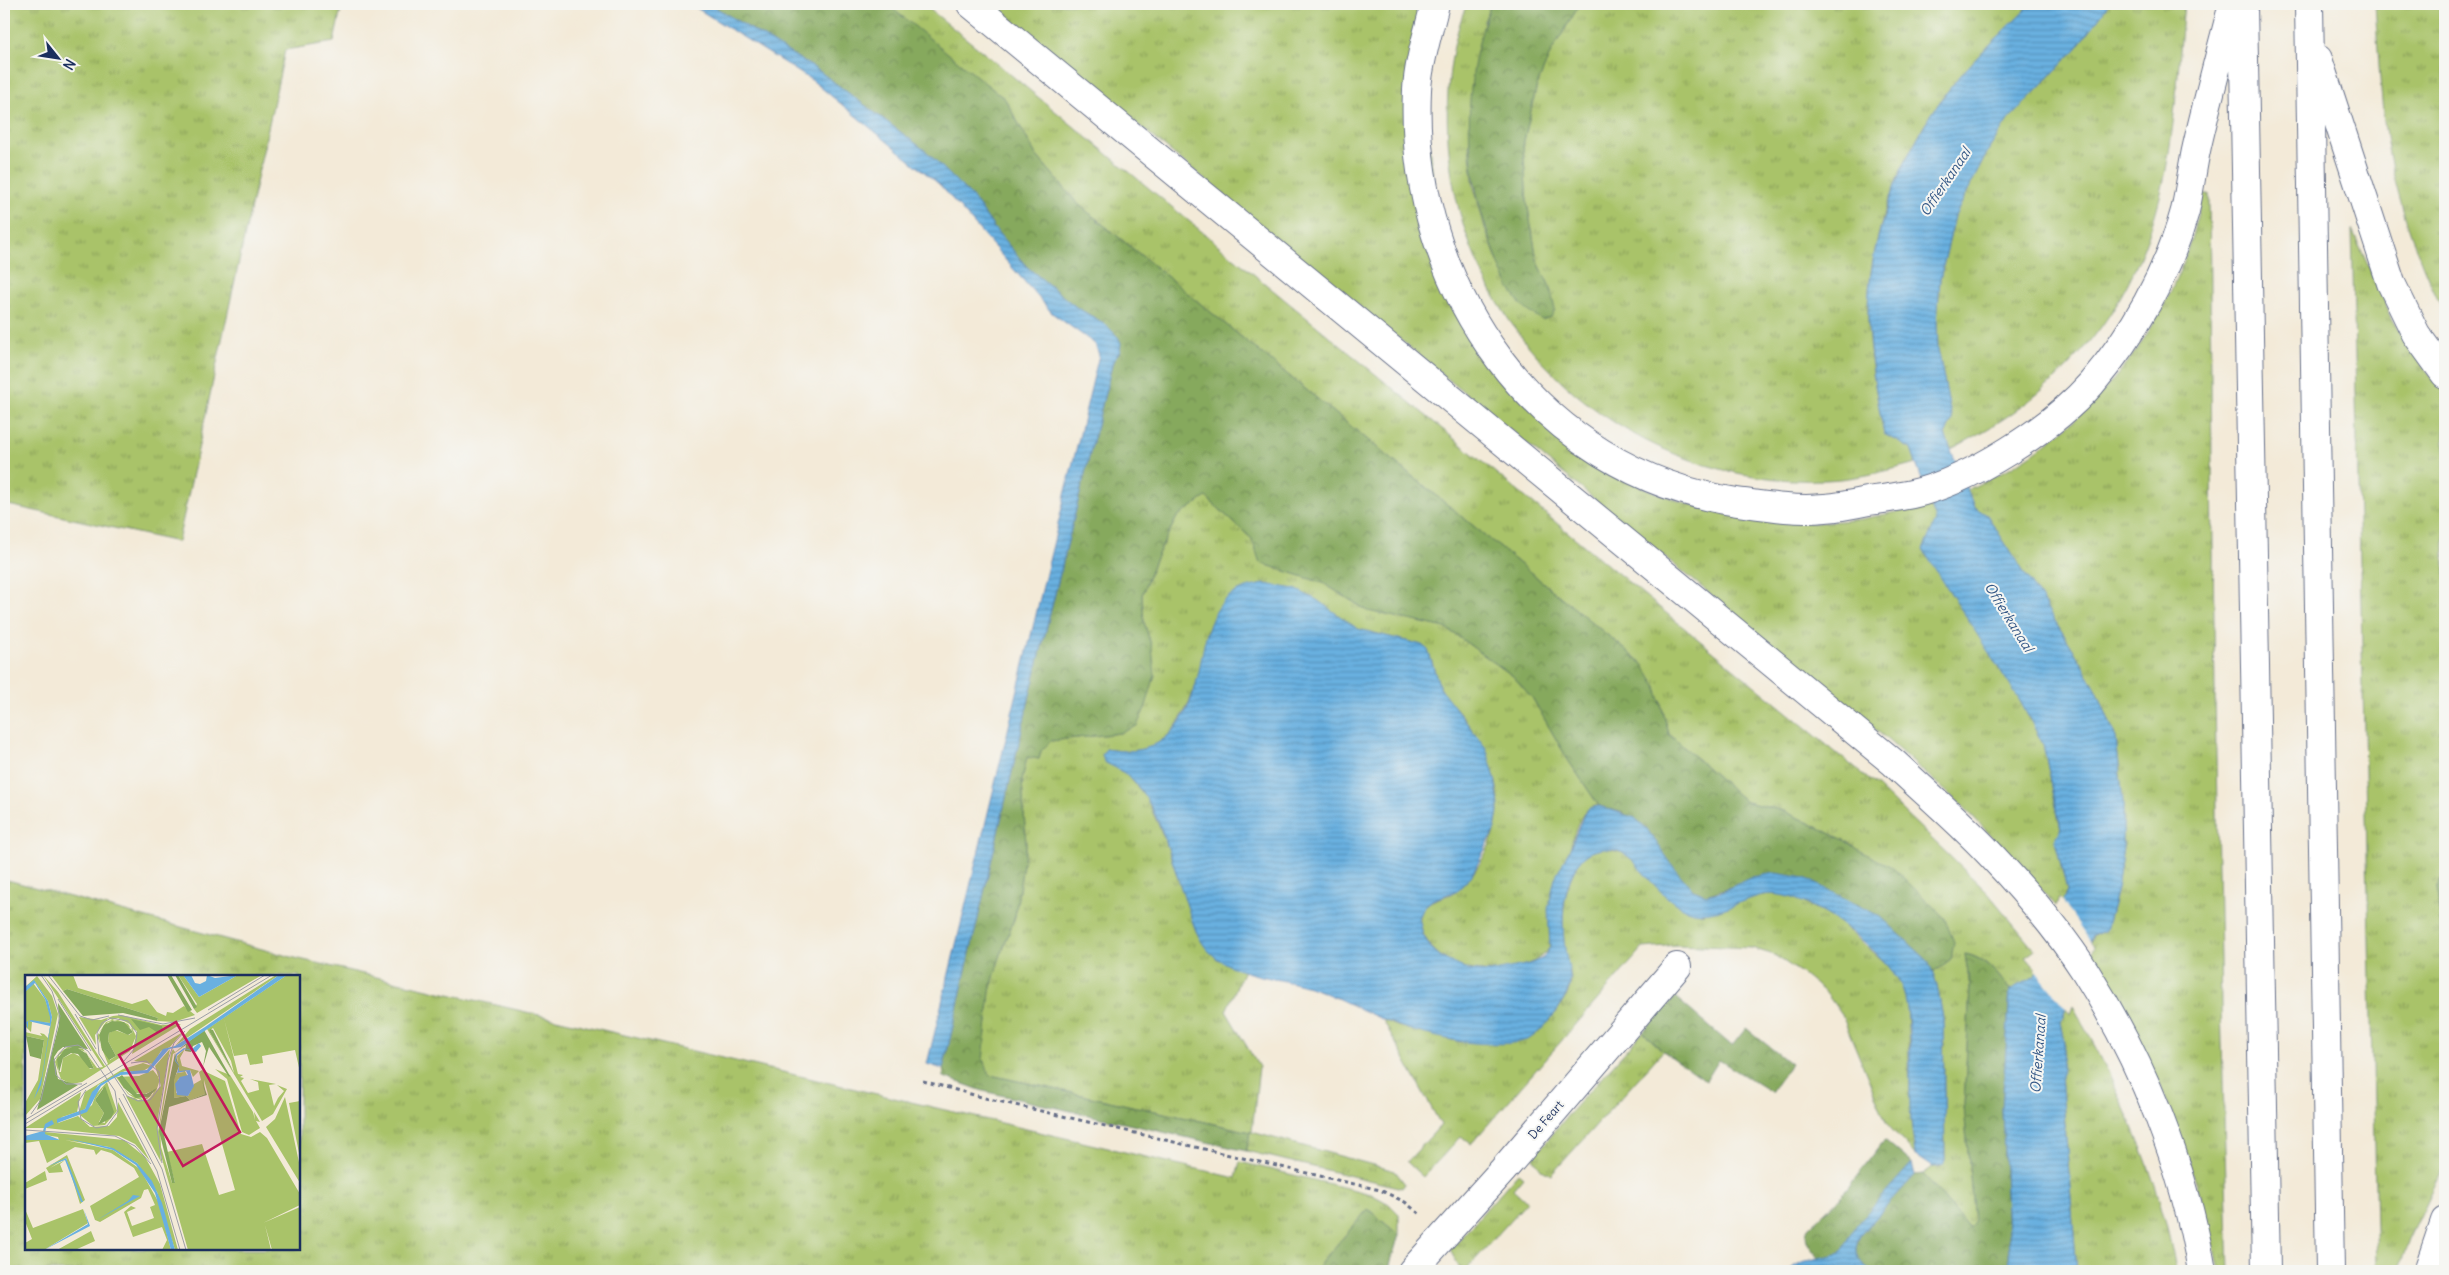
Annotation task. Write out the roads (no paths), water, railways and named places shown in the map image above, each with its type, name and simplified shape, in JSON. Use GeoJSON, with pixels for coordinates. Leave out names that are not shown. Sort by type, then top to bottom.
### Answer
{"type":"FeatureCollection","features":[{"type":"Feature","properties":{"kind":"main road"},"geometry":{"type":"LineString","coordinates":[[970,4],[1894,763],[1989,853],[2050,923],[2084,971],[2126,1043],[2162,1123],[2195,1227],[2202,1271]]}},
{"type":"Feature","properties":{"kind":"main road"},"geometry":{"type":"LineString","coordinates":[[1435,4],[1417,88],[1423,182],[1431,223],[1458,294],[1478,330],[1499,359],[1557,422],[1593,449],[1632,470],[1676,489],[1727,500],[1783,508],[1822,509],[1914,494],[1971,473],[2040,430],[2090,385],[2119,346],[2155,290],[2184,212],[2197,145],[2233,4]]}},
{"type":"Feature","properties":{"kind":"main road"},"geometry":{"type":"LineString","coordinates":[[2243,4],[2266,1271]]}},
{"type":"Feature","properties":{"kind":"main road"},"geometry":{"type":"LineString","coordinates":[[2309,4],[2330,1271]]}},
{"type":"Feature","properties":{"kind":"main road"},"geometry":{"type":"LineString","coordinates":[[2310,34],[2391,283],[2416,334],[2445,374]]}},
{"type":"Feature","properties":{"kind":"main road","name":"De Feart"},"geometry":{"type":"LineString","coordinates":[[1412,1271],[1678,967]]}},
{"type":"Feature","properties":{"kind":"main road"},"geometry":{"type":"LineString","coordinates":[[2428,1271],[2445,1221]]}},
{"type":"Feature","properties":{"kind":"water"},"geometry":{"type":"Polygon","coordinates":[[[690,4],[710,4],[819,71],[927,152],[974,199],[994,228],[1027,267],[1076,307],[1105,324],[1118,337],[1121,343],[1120,351],[1113,361],[1031,690],[943,1069],[927,1064],[1099,355],[1095,344],[1052,313],[939,184],[813,81],[690,4]]]}},
{"type":"Feature","properties":{"kind":"water","name":"Offierkanaal"},"geometry":{"type":"Polygon","coordinates":[[[2030,4],[2109,4],[2077,48],[2008,120],[1989,149],[1955,216],[1940,279],[1937,323],[1938,349],[1952,420],[1945,435],[1974,507],[1987,515],[2073,649],[2097,691],[2116,738],[2123,802],[2123,847],[2117,889],[2106,930],[2092,936],[2061,1022],[2065,1043],[2061,1076],[2077,1271],[2010,1271],[2002,1110],[2010,990],[2035,976],[2067,890],[2055,840],[2061,829],[2043,744],[2020,701],[1923,550],[1936,520],[1911,449],[1884,434],[1872,362],[1868,318],[1873,259],[1880,229],[1890,199],[1915,142],[1930,116],[1953,84],[2030,4]]]}},
{"type":"Feature","properties":{"kind":"water"},"geometry":{"type":"Polygon","coordinates":[[[1265,584],[1295,589],[1317,600],[1358,629],[1422,645],[1428,650],[1440,688],[1486,748],[1495,778],[1499,805],[1495,829],[1472,875],[1458,890],[1432,900],[1424,907],[1419,918],[1423,935],[1431,948],[1442,958],[1468,970],[1489,972],[1530,964],[1543,958],[1550,947],[1548,909],[1555,878],[1569,851],[1584,814],[1589,808],[1599,806],[1635,818],[1647,829],[1675,869],[1693,890],[1706,895],[1720,892],[1752,877],[1775,873],[1805,878],[1881,917],[1928,961],[1937,985],[1943,1018],[1945,1160],[1943,1165],[1933,1167],[1915,1155],[1910,1109],[1909,1022],[1903,990],[1898,979],[1874,951],[1857,936],[1818,909],[1798,900],[1779,895],[1763,895],[1706,913],[1687,910],[1668,898],[1634,861],[1623,853],[1612,849],[1601,849],[1590,853],[1581,860],[1575,870],[1570,880],[1564,903],[1563,926],[1570,977],[1569,988],[1561,1005],[1542,1029],[1529,1039],[1514,1043],[1484,1044],[1465,1042],[1417,1032],[1383,1020],[1320,991],[1240,970],[1216,957],[1202,943],[1196,931],[1164,837],[1150,805],[1132,780],[1123,772],[1104,762],[1102,754],[1106,749],[1125,751],[1141,749],[1167,737],[1177,726],[1192,697],[1210,623],[1219,607],[1234,593],[1245,588],[1265,584]]]}},
{"type":"Feature","properties":{"kind":"water"},"geometry":{"type":"Polygon","coordinates":[[[1912,1163],[1915,1175],[1861,1234],[1858,1240],[1856,1246],[1857,1255],[1862,1263],[1872,1271],[1786,1271],[1802,1262],[1841,1253],[1857,1224],[1912,1163]]]}}]}
